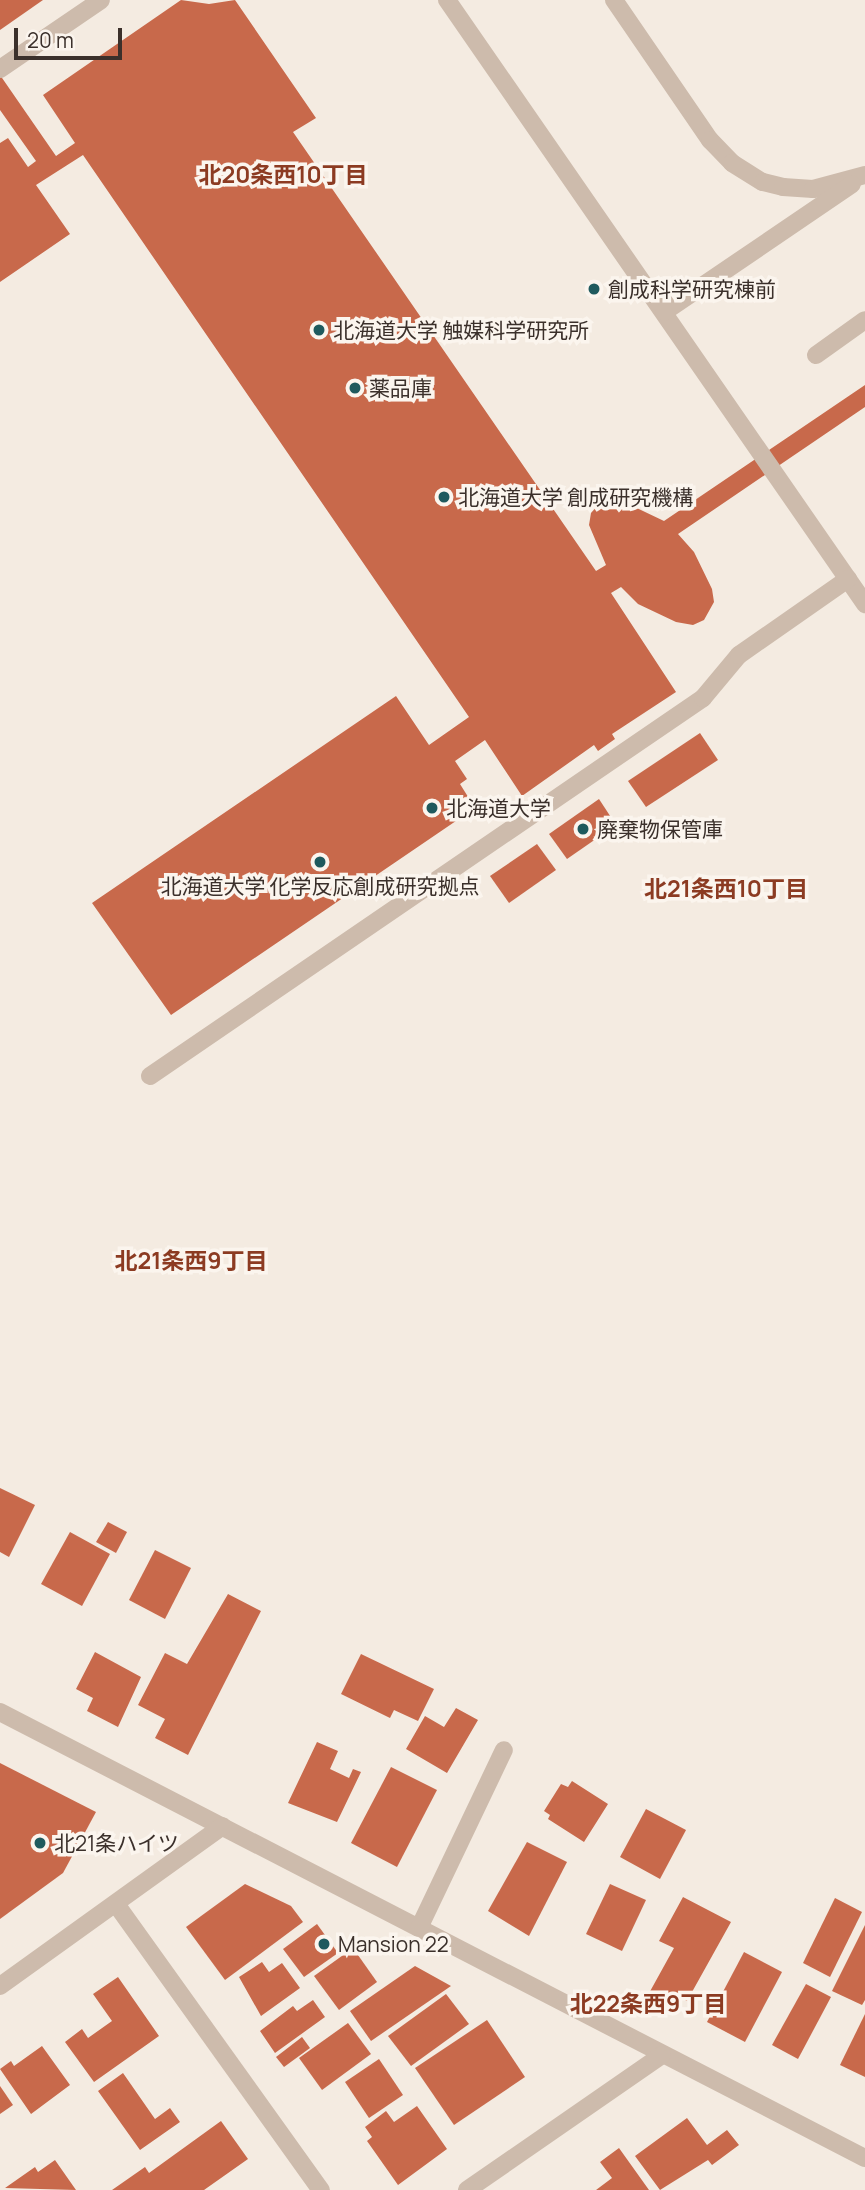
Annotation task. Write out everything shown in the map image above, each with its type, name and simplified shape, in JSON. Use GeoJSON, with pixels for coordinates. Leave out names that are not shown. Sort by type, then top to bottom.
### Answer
{"type":"FeatureCollection","features":[{"type":"Feature","properties":{"kind":"street"},"geometry":{"type":"LineString","coordinates":[[0,69],[101,0]]}},
{"type":"Feature","properties":{"kind":"street"},"geometry":{"type":"LineString","coordinates":[[447,0],[865,604]]}},
{"type":"Feature","properties":{"kind":"street"},"geometry":{"type":"LineString","coordinates":[[614,0],[710,140],[732,163],[763,183],[783,187],[813,189],[863,176]]}},
{"type":"Feature","properties":{"kind":"street"},"geometry":{"type":"LineString","coordinates":[[664,312],[863,176]]}},
{"type":"Feature","properties":{"kind":"street"},"geometry":{"type":"LineString","coordinates":[[817,355],[865,320]]}},
{"type":"Feature","properties":{"kind":"street"},"geometry":{"type":"LineString","coordinates":[[150,1076],[703,698],[739,655],[848,579]]}},
{"type":"Feature","properties":{"kind":"street"},"geometry":{"type":"LineString","coordinates":[[0,1712],[865,2158]]}},
{"type":"Feature","properties":{"kind":"street"},"geometry":{"type":"LineString","coordinates":[[419,1928],[504,1750]]}},
{"type":"Feature","properties":{"kind":"street"},"geometry":{"type":"LineString","coordinates":[[0,1986],[223,1826]]}},
{"type":"Feature","properties":{"kind":"street"},"geometry":{"type":"LineString","coordinates":[[116,1904],[321,2190]]}},
{"type":"Feature","properties":{"kind":"street"},"geometry":{"type":"LineString","coordinates":[[467,2190],[662,2055]]}},
{"type":"Feature","properties":{"kind":"building"},"geometry":{"type":"Polygon","coordinates":[[[0,0],[43,0],[0,30],[0,0]]]}},
{"type":"Feature","properties":{"kind":"building","name":"薬品庫"},"geometry":{"type":"Polygon","coordinates":[[[181,0],[209,4],[235,0],[316,118],[293,132],[596,571],[606,565],[589,525],[591,513],[599,504],[622,501],[664,521],[865,385],[865,407],[678,534],[694,552],[712,589],[714,602],[704,620],[693,625],[676,622],[638,604],[621,587],[611,593],[676,692],[612,734],[615,739],[598,751],[594,745],[522,796],[485,740],[455,761],[467,779],[460,784],[475,808],[171,1015],[92,903],[396,696],[429,745],[469,717],[83,155],[36,185],[70,234],[0,282],[0,143],[8,138],[28,167],[36,161],[0,110],[0,75],[56,156],[75,143],[43,95],[181,0]]]}},
{"type":"Feature","properties":{"kind":"building"},"geometry":{"type":"Polygon","coordinates":[[[700,733],[718,760],[646,807],[628,781],[700,733]]]}},
{"type":"Feature","properties":{"kind":"building","name":"廃棄物保管庫"},"geometry":{"type":"Polygon","coordinates":[[[599,799],[616,825],[567,859],[549,834],[599,799]]]}},
{"type":"Feature","properties":{"kind":"building"},"geometry":{"type":"Polygon","coordinates":[[[537,844],[556,870],[509,903],[490,876],[537,844]]]}},
{"type":"Feature","properties":{"kind":"building"},"geometry":{"type":"Polygon","coordinates":[[[0,1488],[35,1505],[9,1557],[0,1552],[0,1488]]]}},
{"type":"Feature","properties":{"kind":"building"},"geometry":{"type":"Polygon","coordinates":[[[108,1522],[127,1532],[116,1553],[96,1542],[108,1522]]]}},
{"type":"Feature","properties":{"kind":"building"},"geometry":{"type":"Polygon","coordinates":[[[70,1532],[110,1554],[82,1606],[41,1584],[70,1532]]]}},
{"type":"Feature","properties":{"kind":"building"},"geometry":{"type":"Polygon","coordinates":[[[155,1550],[191,1568],[165,1619],[129,1600],[155,1550]]]}},
{"type":"Feature","properties":{"kind":"building"},"geometry":{"type":"Polygon","coordinates":[[[228,1594],[261,1611],[188,1755],[155,1738],[165,1719],[138,1705],[165,1653],[187,1664],[228,1594]]]}},
{"type":"Feature","properties":{"kind":"building"},"geometry":{"type":"Polygon","coordinates":[[[95,1652],[141,1677],[118,1727],[87,1711],[93,1698],[76,1689],[95,1652]]]}},
{"type":"Feature","properties":{"kind":"building"},"geometry":{"type":"Polygon","coordinates":[[[361,1654],[434,1689],[418,1721],[394,1710],[390,1718],[341,1694],[361,1654]]]}},
{"type":"Feature","properties":{"kind":"building"},"geometry":{"type":"Polygon","coordinates":[[[456,1708],[478,1720],[447,1773],[406,1749],[425,1716],[444,1727],[456,1708]]]}},
{"type":"Feature","properties":{"kind":"building"},"geometry":{"type":"Polygon","coordinates":[[[317,1742],[338,1751],[330,1769],[349,1778],[353,1769],[361,1772],[337,1822],[288,1803],[317,1742]]]}},
{"type":"Feature","properties":{"kind":"building","name":"北21条ハイツ"},"geometry":{"type":"Polygon","coordinates":[[[0,1763],[96,1812],[63,1873],[0,1919],[0,1763]]]}},
{"type":"Feature","properties":{"kind":"building"},"geometry":{"type":"Polygon","coordinates":[[[391,1767],[437,1790],[397,1867],[351,1843],[391,1767]]]}},
{"type":"Feature","properties":{"kind":"building"},"geometry":{"type":"Polygon","coordinates":[[[572,1781],[608,1804],[584,1842],[548,1819],[550,1815],[544,1811],[561,1784],[568,1787],[572,1781]]]}},
{"type":"Feature","properties":{"kind":"building"},"geometry":{"type":"Polygon","coordinates":[[[646,1809],[686,1830],[660,1879],[620,1857],[646,1809]]]}},
{"type":"Feature","properties":{"kind":"building"},"geometry":{"type":"Polygon","coordinates":[[[527,1842],[567,1862],[529,1936],[488,1911],[527,1842]]]}},
{"type":"Feature","properties":{"kind":"building"},"geometry":{"type":"Polygon","coordinates":[[[245,1884],[291,1906],[303,1922],[225,1980],[186,1927],[245,1884]]]}},
{"type":"Feature","properties":{"kind":"building"},"geometry":{"type":"Polygon","coordinates":[[[610,1884],[646,1900],[622,1951],[586,1934],[610,1884]]]}},
{"type":"Feature","properties":{"kind":"building"},"geometry":{"type":"Polygon","coordinates":[[[683,1897],[731,1922],[687,2001],[677,1996],[671,2008],[648,1995],[674,1948],[659,1941],[683,1897]]]}},
{"type":"Feature","properties":{"kind":"building"},"geometry":{"type":"Polygon","coordinates":[[[835,1898],[862,1912],[830,1977],[803,1963],[835,1898]]]}},
{"type":"Feature","properties":{"kind":"building"},"geometry":{"type":"Polygon","coordinates":[[[317,1924],[338,1953],[304,1977],[283,1949],[317,1924]]]}},
{"type":"Feature","properties":{"kind":"building"},"geometry":{"type":"Polygon","coordinates":[[[865,1925],[865,2000],[862,2005],[832,1991],[865,1925]]]}},
{"type":"Feature","properties":{"kind":"building"},"geometry":{"type":"Polygon","coordinates":[[[353,1948],[377,1982],[339,2010],[314,1976],[353,1948]]]}},
{"type":"Feature","properties":{"kind":"building"},"geometry":{"type":"Polygon","coordinates":[[[744,1952],[782,1972],[745,2042],[707,2022],[744,1952]]]}},
{"type":"Feature","properties":{"kind":"building"},"geometry":{"type":"Polygon","coordinates":[[[262,1962],[269,1972],[282,1963],[300,1988],[261,2016],[239,1977],[262,1962]]]}},
{"type":"Feature","properties":{"kind":"building"},"geometry":{"type":"Polygon","coordinates":[[[415,1966],[451,1986],[371,2041],[350,2011],[415,1966]]]}},
{"type":"Feature","properties":{"kind":"building"},"geometry":{"type":"Polygon","coordinates":[[[118,1977],[159,2036],[94,2082],[65,2042],[82,2029],[88,2038],[112,2021],[93,1994],[118,1977]]]}},
{"type":"Feature","properties":{"kind":"building"},"geometry":{"type":"Polygon","coordinates":[[[806,1984],[831,1997],[798,2059],[772,2045],[806,1984]]]}},
{"type":"Feature","properties":{"kind":"building"},"geometry":{"type":"Polygon","coordinates":[[[446,1994],[469,2024],[411,2066],[388,2036],[446,1994]]]}},
{"type":"Feature","properties":{"kind":"building"},"geometry":{"type":"Polygon","coordinates":[[[313,2000],[325,2017],[275,2053],[260,2031],[293,2006],[297,2011],[313,2000]]]}},
{"type":"Feature","properties":{"kind":"building"},"geometry":{"type":"Polygon","coordinates":[[[865,2014],[865,2077],[840,2065],[865,2014]]]}},
{"type":"Feature","properties":{"kind":"building"},"geometry":{"type":"Polygon","coordinates":[[[487,2020],[525,2077],[454,2125],[415,2068],[487,2020]]]}},
{"type":"Feature","properties":{"kind":"building"},"geometry":{"type":"Polygon","coordinates":[[[348,2023],[371,2054],[322,2090],[299,2058],[348,2023]]]}},
{"type":"Feature","properties":{"kind":"building"},"geometry":{"type":"Polygon","coordinates":[[[302,2037],[310,2048],[284,2067],[276,2057],[302,2037]]]}},
{"type":"Feature","properties":{"kind":"building"},"geometry":{"type":"Polygon","coordinates":[[[42,2046],[70,2085],[31,2114],[0,2069],[11,2061],[14,2066],[42,2046]]]}},
{"type":"Feature","properties":{"kind":"building"},"geometry":{"type":"Polygon","coordinates":[[[379,2059],[403,2095],[369,2118],[345,2082],[379,2059]]]}},
{"type":"Feature","properties":{"kind":"building"},"geometry":{"type":"Polygon","coordinates":[[[123,2073],[155,2119],[170,2108],[180,2122],[140,2150],[98,2091],[123,2073]]]}},
{"type":"Feature","properties":{"kind":"building"},"geometry":{"type":"Polygon","coordinates":[[[0,2086],[13,2105],[0,2114],[0,2086]]]}},
{"type":"Feature","properties":{"kind":"building"},"geometry":{"type":"Polygon","coordinates":[[[417,2106],[447,2149],[398,2185],[367,2141],[372,2137],[365,2127],[386,2111],[394,2122],[417,2106]]]}},
{"type":"Feature","properties":{"kind":"building"},"geometry":{"type":"Polygon","coordinates":[[[687,2118],[707,2145],[727,2130],[739,2145],[712,2165],[708,2160],[660,2190],[635,2156],[687,2118]]]}},
{"type":"Feature","properties":{"kind":"building"},"geometry":{"type":"Polygon","coordinates":[[[221,2121],[248,2159],[204,2190],[112,2190],[145,2167],[149,2173],[221,2121]]]}},
{"type":"Feature","properties":{"kind":"building"},"geometry":{"type":"Polygon","coordinates":[[[619,2148],[649,2190],[596,2190],[612,2178],[600,2162],[619,2148]]]}},
{"type":"Feature","properties":{"kind":"building"},"geometry":{"type":"Polygon","coordinates":[[[55,2160],[76,2190],[5,2188],[35,2167],[38,2172],[55,2160]]]}},
{"type":"Feature","properties":{"kind":"place","name":"創成科学研究棟前"},"geometry":{"type":"Point","coordinates":[594,289]}},
{"type":"Feature","properties":{"kind":"place","name":"北海道大学 触媒科学研究所"},"geometry":{"type":"Point","coordinates":[319,330]}},
{"type":"Feature","properties":{"kind":"place","name":"薬品庫"},"geometry":{"type":"Point","coordinates":[355,388]}},
{"type":"Feature","properties":{"kind":"place","name":"北海道大学 創成研究機構"},"geometry":{"type":"Point","coordinates":[444,497]}},
{"type":"Feature","properties":{"kind":"place","name":"北海道大学"},"geometry":{"type":"Point","coordinates":[432,808]}},
{"type":"Feature","properties":{"kind":"place","name":"廃棄物保管庫"},"geometry":{"type":"Point","coordinates":[583,829]}},
{"type":"Feature","properties":{"kind":"place","name":"北海道大学 化学反応創成研究拠点"},"geometry":{"type":"Point","coordinates":[320,862]}},
{"type":"Feature","properties":{"kind":"place","name":"北21条ハイツ"},"geometry":{"type":"Point","coordinates":[40,1843]}},
{"type":"Feature","properties":{"kind":"place","name":"Mansion 22"},"geometry":{"type":"Point","coordinates":[324,1944]}},
{"type":"Feature","properties":{"kind":"district","name":"北20条西10丁目"},"geometry":{"type":"Point","coordinates":[283,174]}},
{"type":"Feature","properties":{"kind":"district","name":"北21条西10丁目"},"geometry":{"type":"Point","coordinates":[726,888]}},
{"type":"Feature","properties":{"kind":"district","name":"北21条西9丁目"},"geometry":{"type":"Point","coordinates":[191,1260]}},
{"type":"Feature","properties":{"kind":"district","name":"北22条西9丁目"},"geometry":{"type":"Point","coordinates":[648,2003]}}]}
